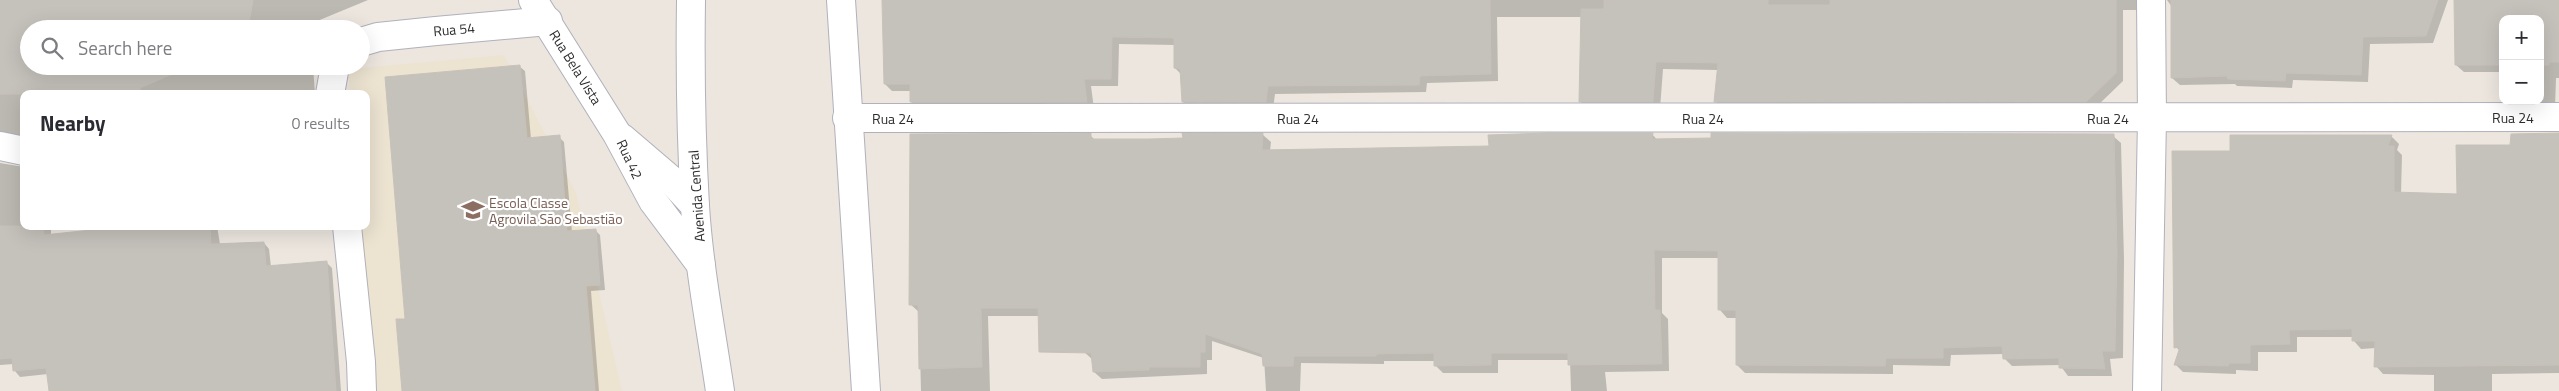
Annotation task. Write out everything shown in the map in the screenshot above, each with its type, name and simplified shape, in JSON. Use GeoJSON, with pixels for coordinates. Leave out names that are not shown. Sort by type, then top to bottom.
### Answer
{"type":"FeatureCollection","features":[{"type":"Feature","properties":{"kind":"street","name":"Avenida Central"},"geometry":{"type":"LineString","coordinates":[[691,0],[690,63],[695,206],[701,265],[720,391]]}},
{"type":"Feature","properties":{"kind":"street"},"geometry":{"type":"LineString","coordinates":[[841,0],[847,118],[866,391]]}},
{"type":"Feature","properties":{"kind":"street"},"geometry":{"type":"LineString","coordinates":[[2147,391],[2152,118],[2151,0]]}},
{"type":"Feature","properties":{"kind":"street","name":"Rua 54"},"geometry":{"type":"LineString","coordinates":[[370,39],[436,31],[540,11]]}},
{"type":"Feature","properties":{"kind":"street","name":"Rua Bela Vista"},"geometry":{"type":"LineString","coordinates":[[540,11],[617,134]]}},
{"type":"Feature","properties":{"kind":"street"},"geometry":{"type":"LineString","coordinates":[[331,90],[333,75]]}},
{"type":"Feature","properties":{"kind":"street","name":"Rua 24"},"geometry":{"type":"LineString","coordinates":[[847,118],[2559,117]]}},
{"type":"Feature","properties":{"kind":"street","name":"Rua 42"},"geometry":{"type":"LineString","coordinates":[[617,134],[670,179],[695,206]]}},
{"type":"Feature","properties":{"kind":"street","name":"Rua 42"},"geometry":{"type":"LineString","coordinates":[[617,134],[652,201],[701,265]]}},
{"type":"Feature","properties":{"kind":"street"},"geometry":{"type":"LineString","coordinates":[[0,146],[20,149]]}},
{"type":"Feature","properties":{"kind":"street"},"geometry":{"type":"LineString","coordinates":[[347,230],[361,362],[362,391]]}},
{"type":"Feature","properties":{"kind":"shaded area","name":"Escola Classe Agrovila São Sebastião"},"geometry":{"type":"Polygon","coordinates":[[[504,55],[576,193],[622,391],[376,391],[362,230],[370,230],[370,90],[350,90],[348,75],[370,75],[370,67],[504,55]]]}},
{"type":"Feature","properties":{"kind":"building"},"geometry":{"type":"Polygon","coordinates":[[[0,0],[253,0],[250,20],[20,20],[20,75],[170,75],[140,88],[140,90],[20,90],[20,94],[0,94],[0,0]]]}},
{"type":"Feature","properties":{"kind":"building"},"geometry":{"type":"Polygon","coordinates":[[[882,0],[1490,0],[1491,74],[1420,76],[1419,85],[1268,86],[1266,102],[1182,102],[1180,69],[1174,68],[1174,38],[1112,37],[1111,79],[1084,79],[1087,102],[910,102],[910,84],[884,84],[882,0]]]}},
{"type":"Feature","properties":{"kind":"building"},"geometry":{"type":"Polygon","coordinates":[[[1604,0],[1768,0],[1768,5],[1830,5],[1830,0],[2116,0],[2116,73],[2086,102],[1714,102],[1718,63],[1656,62],[1653,102],[1579,102],[1581,9],[1604,9],[1604,0]]]}},
{"type":"Feature","properties":{"kind":"building"},"geometry":{"type":"Polygon","coordinates":[[[2171,0],[2438,0],[2426,36],[2363,37],[2361,75],[2286,73],[2285,81],[2228,79],[2227,76],[2171,78],[2171,0]]]}},
{"type":"Feature","properties":{"kind":"building"},"geometry":{"type":"Polygon","coordinates":[[[2454,0],[2559,0],[2559,62],[2549,62],[2549,65],[2544,65],[2544,15],[2499,15],[2499,65],[2455,65],[2454,0]]]}},
{"type":"Feature","properties":{"kind":"building","name":"Escola Classe Agrovila São Sebastião"},"geometry":{"type":"Polygon","coordinates":[[[520,65],[527,138],[560,135],[567,231],[596,229],[600,285],[586,286],[595,391],[402,391],[396,319],[405,319],[385,77],[520,65]]]}},
{"type":"Feature","properties":{"kind":"building"},"geometry":{"type":"Polygon","coordinates":[[[1091,133],[1091,139],[1149,139],[1183,138],[1182,133],[1263,133],[1262,150],[1489,146],[1488,135],[1547,133],[1653,133],[1652,139],[1711,138],[1711,133],[2114,134],[2117,252],[2115,351],[2102,351],[2105,369],[2059,368],[2059,358],[2003,359],[2002,346],[1943,348],[1943,358],[1886,358],[1885,366],[1736,365],[1736,310],[1718,310],[1718,251],[1654,250],[1655,310],[1660,310],[1662,364],[1568,365],[1568,353],[1491,353],[1491,365],[1434,366],[1434,353],[1376,354],[1376,356],[1294,356],[1293,366],[1263,366],[1262,354],[1205,334],[1205,352],[1200,352],[1200,367],[1149,367],[1149,370],[1093,372],[1091,353],[1039,352],[1038,308],[981,308],[982,367],[919,369],[918,305],[909,305],[910,134],[1091,133]]]}},
{"type":"Feature","properties":{"kind":"building"},"geometry":{"type":"Polygon","coordinates":[[[2559,133],[2559,365],[2374,367],[2375,341],[2352,341],[2352,329],[2289,330],[2290,344],[2250,345],[2250,363],[2229,363],[2228,366],[2174,365],[2180,347],[2174,348],[2172,151],[2230,151],[2230,135],[2392,135],[2388,146],[2394,146],[2394,192],[2457,194],[2456,145],[2510,145],[2511,134],[2559,133]]]}},
{"type":"Feature","properties":{"kind":"building"},"geometry":{"type":"Polygon","coordinates":[[[0,226],[20,226],[20,230],[43,230],[44,235],[91,230],[210,230],[211,244],[264,242],[266,266],[327,261],[336,391],[49,391],[46,368],[13,371],[12,358],[0,359],[0,226]]]}},
{"type":"Feature","properties":{"kind":"place","name":"Escola Classe Agrovila São Sebastião"},"geometry":{"type":"Point","coordinates":[473,210]}}]}
